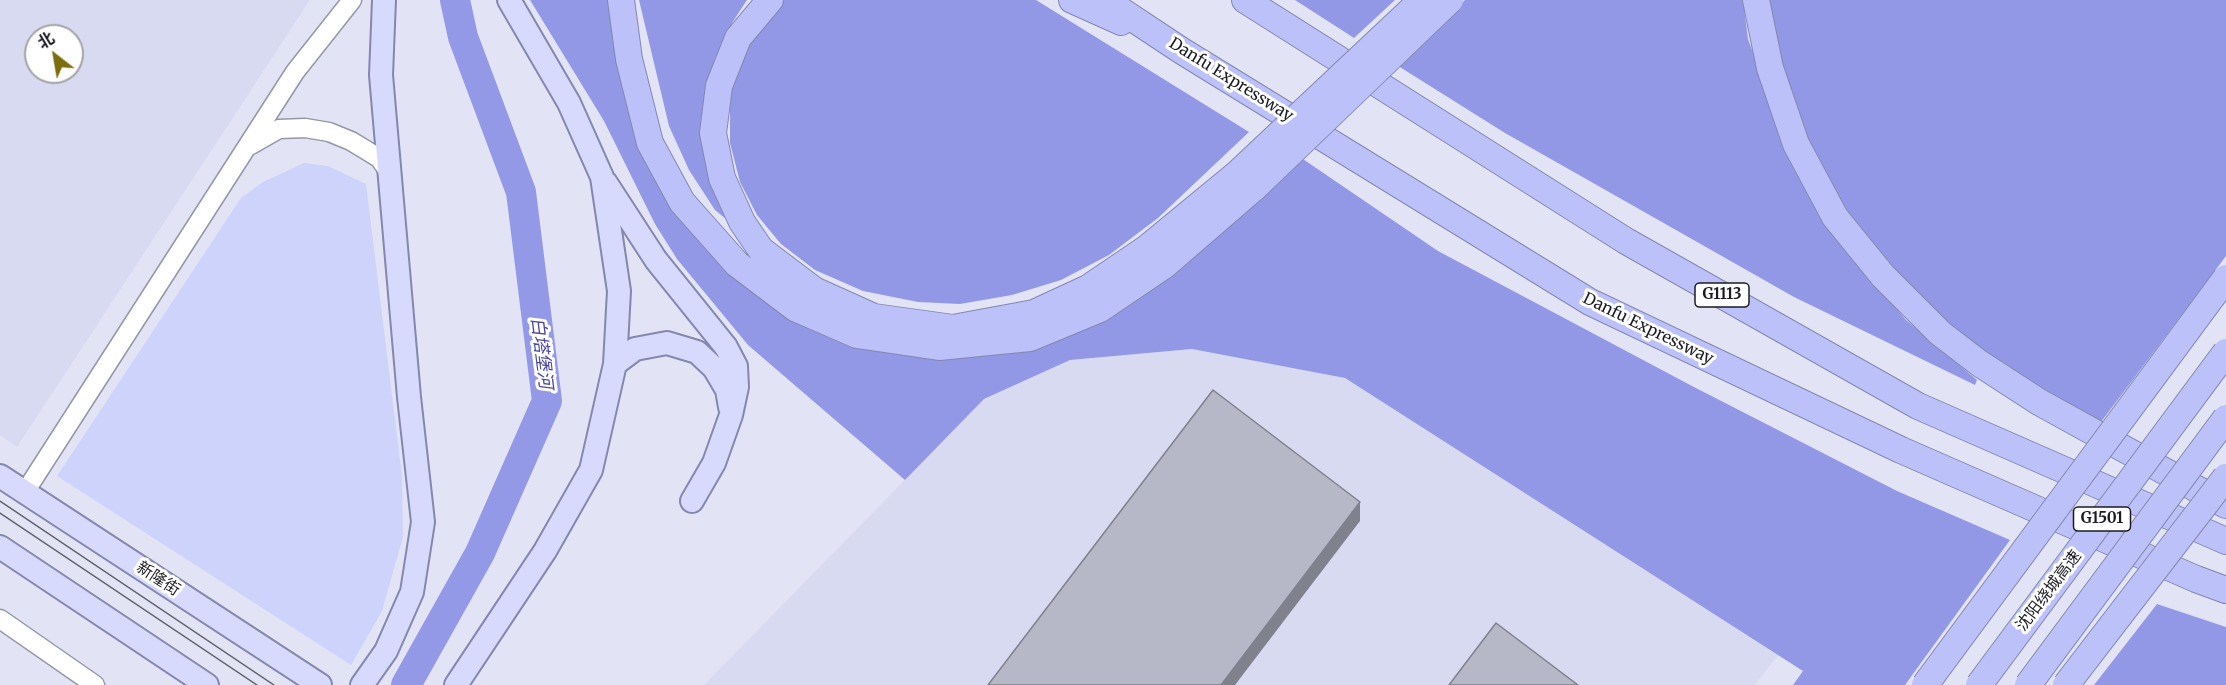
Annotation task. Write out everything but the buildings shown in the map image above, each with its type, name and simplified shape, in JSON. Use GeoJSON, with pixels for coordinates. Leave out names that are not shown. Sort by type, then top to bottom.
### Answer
{"type":"FeatureCollection","features":[{"type":"Feature","properties":{"kind":"highway"},"geometry":{"type":"LineString","coordinates":[[621,0],[629,59],[650,143],[682,202],[738,264],[795,308],[857,335],[939,347],[1030,338],[1100,309],[1166,265],[1422,0]]}},
{"type":"Feature","properties":{"kind":"highway"},"geometry":{"type":"LineString","coordinates":[[770,0],[738,38],[719,86],[714,133],[722,178],[742,222],[761,250],[814,290],[874,317],[953,328],[1034,313],[1088,288],[1108,275],[1246,181],[1450,0]]}},
{"type":"Feature","properties":{"kind":"highway"},"geometry":{"type":"LineString","coordinates":[[1072,0],[1182,51]]}},
{"type":"Feature","properties":{"kind":"highway","name":"Danfu Expressway"},"geometry":{"type":"LineString","coordinates":[[1105,0],[1182,51],[1590,302],[1901,450],[2226,590]]}},
{"type":"Feature","properties":{"kind":"highway","name":"G1113"},"geometry":{"type":"LineString","coordinates":[[1245,0],[1626,241],[1918,406],[2226,542]]}},
{"type":"Feature","properties":{"kind":"highway"},"geometry":{"type":"LineString","coordinates":[[1756,0],[1770,68],[1796,144],[1835,217],[1883,276],[1940,333],[1989,369],[2039,402],[2226,505]]}},
{"type":"Feature","properties":{"kind":"highway"},"geometry":{"type":"LineString","coordinates":[[1925,685],[2226,278]]}},
{"type":"Feature","properties":{"kind":"highway","name":"沈阳绕城高速"},"geometry":{"type":"LineString","coordinates":[[1979,685],[2226,352]]}},
{"type":"Feature","properties":{"kind":"highway"},"geometry":{"type":"LineString","coordinates":[[2028,685],[2226,418]]}},
{"type":"Feature","properties":{"kind":"highway"},"geometry":{"type":"LineString","coordinates":[[2066,685],[2226,477]]}},
{"type":"Feature","properties":{"kind":"main road"},"geometry":{"type":"LineString","coordinates":[[362,685],[386,651],[412,592],[423,522],[409,398],[381,75],[384,0]]}},
{"type":"Feature","properties":{"kind":"main road"},"geometry":{"type":"LineString","coordinates":[[509,0],[569,103],[602,177],[656,260],[726,347],[736,366],[737,387],[731,415],[714,463],[692,501]]}},
{"type":"Feature","properties":{"kind":"main road"},"geometry":{"type":"LineString","coordinates":[[456,685],[545,551],[591,470],[615,364],[619,291],[602,177]]}},
{"type":"Feature","properties":{"kind":"main road"},"geometry":{"type":"LineString","coordinates":[[615,364],[635,349],[667,343],[697,352],[714,368],[727,390],[731,415]]}},
{"type":"Feature","properties":{"kind":"main road","name":"新隆街"},"geometry":{"type":"LineString","coordinates":[[0,476],[318,684]]}},
{"type":"Feature","properties":{"kind":"main road"},"geometry":{"type":"LineString","coordinates":[[0,547],[207,685]]}},
{"type":"Feature","properties":{"kind":"street"},"geometry":{"type":"LineString","coordinates":[[25,492],[295,72],[352,0]]}},
{"type":"Feature","properties":{"kind":"street"},"geometry":{"type":"LineString","coordinates":[[249,146],[279,129],[306,128],[329,132],[351,141],[379,158],[389,172]]}},
{"type":"Feature","properties":{"kind":"street"},"geometry":{"type":"LineString","coordinates":[[0,619],[95,685]]}},
{"type":"Feature","properties":{"kind":"shaded area"},"geometry":{"type":"Polygon","coordinates":[[[0,0],[310,0],[17,447],[0,435],[0,0]]]}},
{"type":"Feature","properties":{"kind":"shaded area"},"geometry":{"type":"Polygon","coordinates":[[[530,0],[614,0],[647,150],[763,293],[969,349],[1297,155],[1438,251],[1692,386],[1897,491],[2010,540],[1905,685],[1793,685],[1803,671],[1345,378],[1192,349],[1070,360],[984,399],[905,480],[748,345],[677,259],[655,224],[604,121],[530,0]]]}},
{"type":"Feature","properties":{"kind":"shaded area"},"geometry":{"type":"Polygon","coordinates":[[[639,0],[747,0],[732,23],[715,58],[706,96],[736,227],[715,210],[689,170],[669,126],[639,0]]]}},
{"type":"Feature","properties":{"kind":"shaded area"},"geometry":{"type":"Polygon","coordinates":[[[782,0],[1036,0],[1249,132],[1158,218],[1109,255],[1061,280],[1012,295],[960,304],[918,302],[863,291],[815,270],[781,244],[757,215],[740,182],[730,143],[730,105],[734,71],[750,39],[769,11],[782,0]]]}},
{"type":"Feature","properties":{"kind":"shaded area"},"geometry":{"type":"Polygon","coordinates":[[[1295,0],[1395,0],[1354,38],[1295,0]]]}},
{"type":"Feature","properties":{"kind":"shaded area"},"geometry":{"type":"Polygon","coordinates":[[[1465,0],[1743,0],[1748,39],[1775,113],[1871,279],[1906,320],[1977,380],[1975,385],[1794,297],[1505,133],[1395,64],[1465,0]]]}},
{"type":"Feature","properties":{"kind":"shaded area"},"geometry":{"type":"Polygon","coordinates":[[[1767,0],[2226,0],[2226,256],[2101,422],[2030,381],[1970,341],[1929,308],[1881,260],[1824,177],[1798,121],[1782,74],[1767,0]]]}},
{"type":"Feature","properties":{"kind":"shaded area"},"geometry":{"type":"Polygon","coordinates":[[[304,163],[328,166],[366,184],[402,476],[403,537],[382,611],[351,665],[57,476],[241,198],[263,182],[304,163]]]}},
{"type":"Feature","properties":{"kind":"shaded area"},"geometry":{"type":"Polygon","coordinates":[[[1192,349],[1345,378],[1778,655],[1755,685],[704,685],[984,399],[1070,360],[1192,349]]]}},
{"type":"Feature","properties":{"kind":"shaded area"},"geometry":{"type":"Polygon","coordinates":[[[2157,604],[2226,627],[2226,685],[2094,685],[2157,604]]]}},
{"type":"Feature","properties":{"kind":"waterway","name":"白塔堡河"},"geometry":{"type":"LineString","coordinates":[[406,685],[480,553],[547,401],[521,192],[463,37],[455,0]]}},
{"type":"Feature","properties":{"kind":"tram line"},"geometry":{"type":"LineString","coordinates":[[0,501],[274,685]]}},
{"type":"Feature","properties":{"kind":"tram line"},"geometry":{"type":"LineString","coordinates":[[0,513],[257,685]]}}]}
